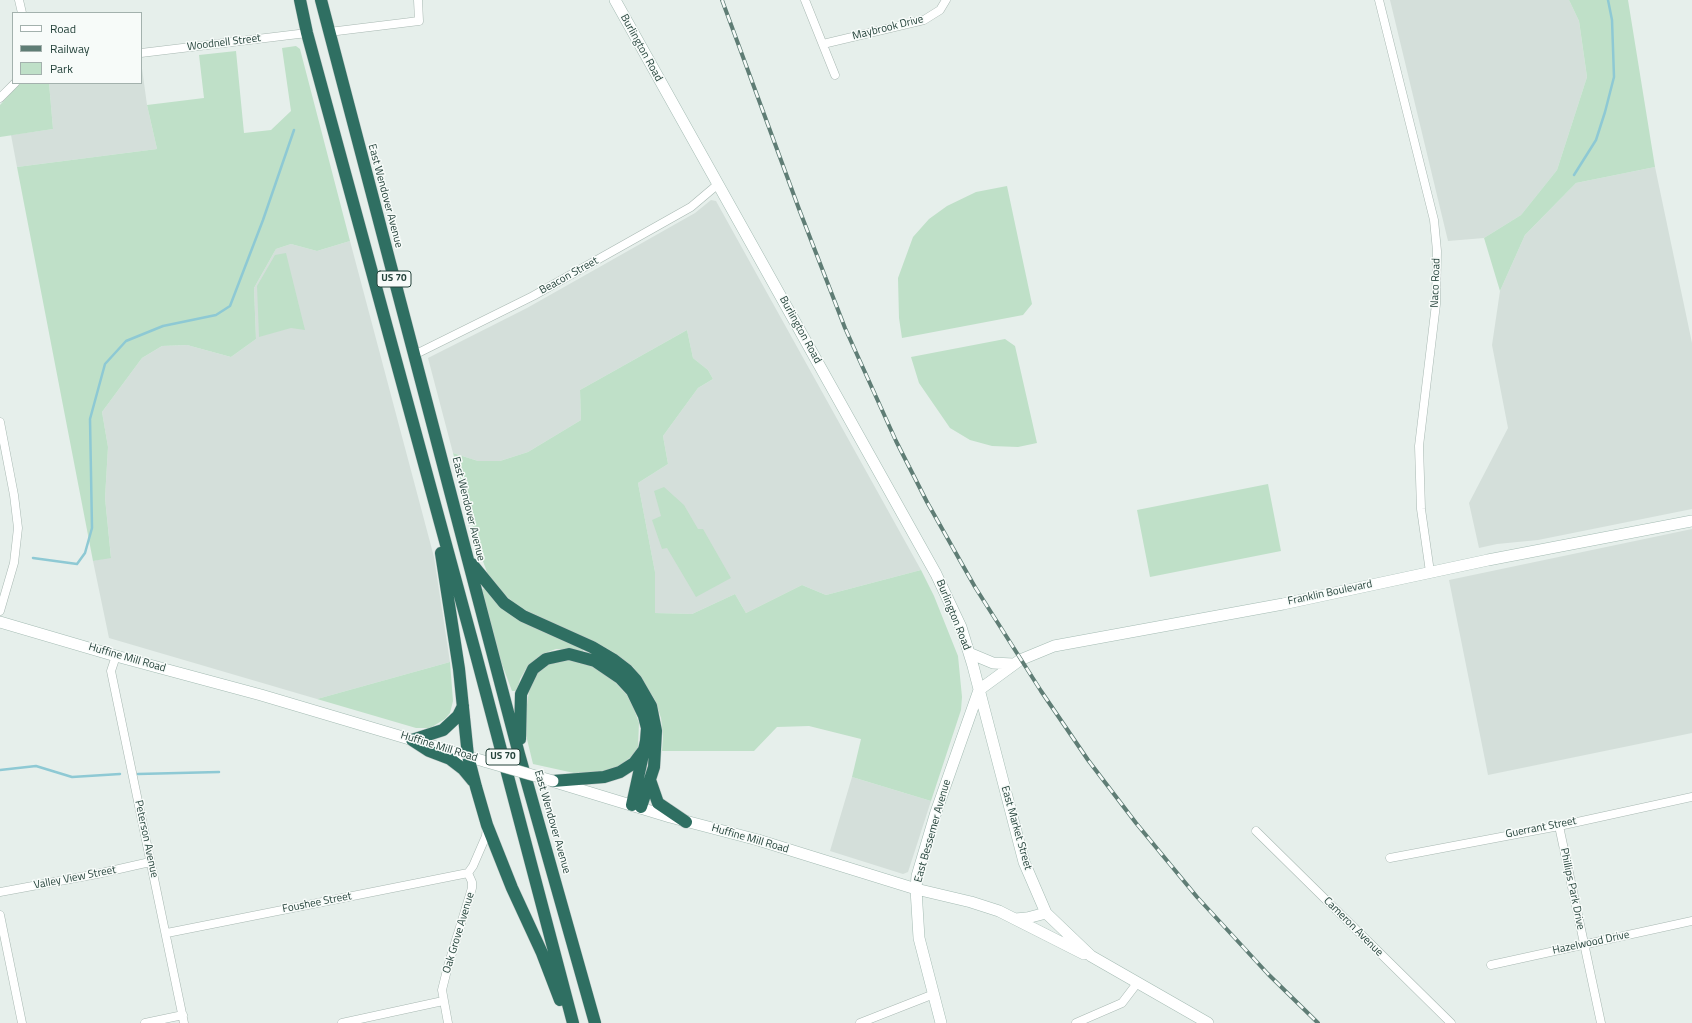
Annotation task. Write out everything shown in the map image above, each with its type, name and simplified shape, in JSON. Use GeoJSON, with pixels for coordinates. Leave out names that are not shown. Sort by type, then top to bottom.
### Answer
{"type":"FeatureCollection","features":[{"type":"Feature","properties":{"kind":"highway","name":"US 70"},"geometry":{"type":"LineString","coordinates":[[300,0],[307,33],[433,496],[573,1023]]}},
{"type":"Feature","properties":{"kind":"highway","name":"East Wendover Avenue"},"geometry":{"type":"LineString","coordinates":[[321,0],[519,754],[595,1023]]}},
{"type":"Feature","properties":{"kind":"highway"},"geometry":{"type":"LineString","coordinates":[[433,496],[454,631],[468,756],[475,783],[487,825],[512,888],[542,953],[570,1023]]}},
{"type":"Feature","properties":{"kind":"highway"},"geometry":{"type":"LineString","coordinates":[[467,558],[485,582],[511,608],[523,616],[608,657],[627,670],[646,694],[654,718],[656,747],[650,779],[636,806]]}},
{"type":"Feature","properties":{"kind":"highway"},"geometry":{"type":"LineString","coordinates":[[519,754],[521,694],[533,669],[546,659],[569,654],[596,661],[620,678],[632,691],[644,716],[647,728],[636,806]]}},
{"type":"Feature","properties":{"kind":"highway"},"geometry":{"type":"LineString","coordinates":[[412,740],[443,730],[458,716],[463,706]]}},
{"type":"Feature","properties":{"kind":"highway"},"geometry":{"type":"LineString","coordinates":[[412,740],[430,751],[450,759],[463,769],[475,783]]}},
{"type":"Feature","properties":{"kind":"highway"},"geometry":{"type":"LineString","coordinates":[[553,782],[604,777],[620,772],[634,763],[644,750]]}},
{"type":"Feature","properties":{"kind":"highway"},"geometry":{"type":"LineString","coordinates":[[650,779],[658,803],[686,822]]}},
{"type":"Feature","properties":{"kind":"main road","name":"Burlington Road"},"geometry":{"type":"LineString","coordinates":[[615,0],[717,185],[936,574],[961,627],[973,666]]}},
{"type":"Feature","properties":{"kind":"main road","name":"Franklin Boulevard"},"geometry":{"type":"LineString","coordinates":[[979,690],[1013,664],[1029,655],[1054,646],[1283,604],[1430,572],[1692,521]]}},
{"type":"Feature","properties":{"kind":"main road","name":"Huffine Mill Road"},"geometry":{"type":"LineString","coordinates":[[0,622],[116,656],[261,694],[686,822],[758,840],[916,889],[971,902],[999,911],[1079,953],[1091,956]]}},
{"type":"Feature","properties":{"kind":"main road"},"geometry":{"type":"LineString","coordinates":[[969,653],[993,663],[1013,664]]}},
{"type":"Feature","properties":{"kind":"main road","name":"East Market Street"},"geometry":{"type":"LineString","coordinates":[[973,666],[1024,862],[1050,917],[1091,956],[1208,1023]]}},
{"type":"Feature","properties":{"kind":"main road","name":"East Bessemer Avenue"},"geometry":{"type":"LineString","coordinates":[[941,1023],[919,938],[916,889],[917,876],[936,812],[979,690]]}},
{"type":"Feature","properties":{"kind":"main road"},"geometry":{"type":"LineString","coordinates":[[1014,919],[1050,917]]}},
{"type":"Feature","properties":{"kind":"main road"},"geometry":{"type":"LineString","coordinates":[[1030,927],[1044,925],[1050,917]]}},
{"type":"Feature","properties":{"kind":"street"},"geometry":{"type":"LineString","coordinates":[[19,0],[22,12]]}},
{"type":"Feature","properties":{"kind":"street"},"geometry":{"type":"LineString","coordinates":[[329,32],[419,21],[418,0]]}},
{"type":"Feature","properties":{"kind":"street"},"geometry":{"type":"LineString","coordinates":[[805,0],[835,75]]}},
{"type":"Feature","properties":{"kind":"street","name":"Maybrook Drive"},"geometry":{"type":"LineString","coordinates":[[823,44],[924,20],[940,10],[946,0]]}},
{"type":"Feature","properties":{"kind":"street","name":"Naco Road"},"geometry":{"type":"LineString","coordinates":[[1379,0],[1434,220],[1437,251],[1436,304],[1419,446],[1421,509],[1430,572]]}},
{"type":"Feature","properties":{"kind":"street","name":"Woodnell Street"},"geometry":{"type":"LineString","coordinates":[[142,53],[307,33]]}},
{"type":"Feature","properties":{"kind":"street"},"geometry":{"type":"LineString","coordinates":[[0,98],[14,84]]}},
{"type":"Feature","properties":{"kind":"street","name":"Beacon Street"},"geometry":{"type":"LineString","coordinates":[[414,355],[533,296],[574,273],[691,207],[717,185]]}},
{"type":"Feature","properties":{"kind":"street"},"geometry":{"type":"LineString","coordinates":[[0,422],[14,495],[18,528],[14,563],[0,610]]}},
{"type":"Feature","properties":{"kind":"street","name":"Peterson Avenue"},"geometry":{"type":"LineString","coordinates":[[116,656],[111,671],[183,1019]]}},
{"type":"Feature","properties":{"kind":"street","name":"Guerrant Street"},"geometry":{"type":"LineString","coordinates":[[1390,858],[1559,826],[1692,797]]}},
{"type":"Feature","properties":{"kind":"street"},"geometry":{"type":"LineString","coordinates":[[468,873],[473,866],[486,836],[487,825]]}},
{"type":"Feature","properties":{"kind":"street","name":"Phillips Park Drive"},"geometry":{"type":"LineString","coordinates":[[1559,826],[1601,1023]]}},
{"type":"Feature","properties":{"kind":"street","name":"Cameron Avenue"},"geometry":{"type":"LineString","coordinates":[[1256,831],[1451,1023]]}},
{"type":"Feature","properties":{"kind":"street","name":"Valley View Street"},"geometry":{"type":"LineString","coordinates":[[0,892],[97,874],[150,862]]}},
{"type":"Feature","properties":{"kind":"street","name":"Foushee Street"},"geometry":{"type":"LineString","coordinates":[[166,933],[468,873]]}},
{"type":"Feature","properties":{"kind":"street","name":"Oak Grove Avenue"},"geometry":{"type":"LineString","coordinates":[[448,1023],[442,990],[472,888],[472,882],[468,873]]}},
{"type":"Feature","properties":{"kind":"street"},"geometry":{"type":"LineString","coordinates":[[0,915],[22,1023]]}},
{"type":"Feature","properties":{"kind":"street","name":"Hazelwood Drive"},"geometry":{"type":"LineString","coordinates":[[1491,965],[1692,921]]}},
{"type":"Feature","properties":{"kind":"street"},"geometry":{"type":"LineString","coordinates":[[1076,1023],[1122,1003],[1138,982]]}},
{"type":"Feature","properties":{"kind":"street"},"geometry":{"type":"LineString","coordinates":[[860,1023],[934,994]]}},
{"type":"Feature","properties":{"kind":"street"},"geometry":{"type":"LineString","coordinates":[[342,1023],[443,1001]]}},
{"type":"Feature","properties":{"kind":"street"},"geometry":{"type":"LineString","coordinates":[[145,1023],[183,1019]]}},
{"type":"Feature","properties":{"kind":"shaded area"},"geometry":{"type":"Polygon","coordinates":[[[1390,0],[1569,0],[1579,21],[1587,77],[1557,170],[1521,215],[1484,238],[1448,241],[1390,0]]]}},
{"type":"Feature","properties":{"kind":"shaded area"},"geometry":{"type":"Polygon","coordinates":[[[142,68],[147,105],[157,149],[17,167],[11,135],[53,129],[49,84],[142,84],[142,68]]]}},
{"type":"Feature","properties":{"kind":"shaded area"},"geometry":{"type":"Polygon","coordinates":[[[1655,167],[1692,343],[1692,509],[1538,540],[1497,544],[1479,548],[1469,503],[1508,428],[1492,345],[1500,291],[1525,235],[1576,183],[1655,167]]]}},
{"type":"Feature","properties":{"kind":"shaded area"},"geometry":{"type":"Polygon","coordinates":[[[711,200],[716,201],[921,570],[826,595],[802,585],[746,613],[735,594],[692,614],[655,613],[655,572],[638,483],[668,464],[663,436],[698,388],[713,379],[708,370],[693,358],[687,330],[580,390],[581,420],[528,452],[500,461],[478,461],[453,453],[428,358],[527,308],[695,213],[711,200]]]}},
{"type":"Feature","properties":{"kind":"shaded area"},"geometry":{"type":"Polygon","coordinates":[[[350,241],[434,557],[450,662],[317,699],[109,638],[93,561],[111,557],[105,498],[108,447],[102,412],[142,358],[162,346],[187,345],[231,357],[256,339],[254,288],[276,249],[291,244],[317,251],[350,241]]]}},
{"type":"Feature","properties":{"kind":"shaded area"},"geometry":{"type":"Polygon","coordinates":[[[1692,529],[1692,733],[1488,775],[1449,580],[1692,529]]]}},
{"type":"Feature","properties":{"kind":"shaded area"},"geometry":{"type":"Polygon","coordinates":[[[852,777],[931,801],[908,872],[903,874],[830,851],[852,777]]]}},
{"type":"Feature","properties":{"kind":"green space"},"geometry":{"type":"Polygon","coordinates":[[[1569,0],[1628,0],[1655,167],[1576,183],[1525,235],[1500,291],[1484,238],[1521,215],[1557,170],[1587,77],[1579,21],[1569,0]]]}},
{"type":"Feature","properties":{"kind":"green space"},"geometry":{"type":"Polygon","coordinates":[[[296,46],[300,49],[350,241],[317,251],[291,244],[276,249],[254,288],[256,339],[231,357],[187,345],[162,346],[142,358],[102,412],[108,447],[105,498],[111,558],[93,561],[17,167],[157,149],[147,105],[204,98],[199,55],[236,51],[244,133],[271,130],[291,111],[282,48],[296,46]]]}},
{"type":"Feature","properties":{"kind":"green space"},"geometry":{"type":"Polygon","coordinates":[[[19,84],[49,84],[53,129],[0,137],[0,105],[19,84]]]}},
{"type":"Feature","properties":{"kind":"green space"},"geometry":{"type":"Polygon","coordinates":[[[1007,186],[1032,304],[1023,315],[902,338],[899,318],[898,278],[913,237],[929,219],[947,206],[976,192],[1007,186]]]}},
{"type":"Feature","properties":{"kind":"green space"},"geometry":{"type":"Polygon","coordinates":[[[286,253],[305,330],[291,328],[259,337],[257,286],[275,255],[286,253]]]}},
{"type":"Feature","properties":{"kind":"green space"},"geometry":{"type":"Polygon","coordinates":[[[687,330],[693,358],[708,370],[713,379],[698,388],[663,436],[668,464],[638,483],[655,572],[655,613],[692,614],[735,594],[746,613],[802,585],[826,595],[921,570],[934,596],[958,656],[962,697],[961,710],[931,801],[852,777],[861,739],[809,726],[777,727],[754,751],[662,751],[663,736],[661,718],[655,700],[633,667],[613,652],[517,606],[501,591],[488,575],[480,553],[453,453],[478,461],[500,461],[528,452],[581,420],[580,390],[687,330]]]}},
{"type":"Feature","properties":{"kind":"green space"},"geometry":{"type":"Polygon","coordinates":[[[1005,339],[1015,346],[1037,443],[1018,447],[992,446],[970,440],[950,428],[919,383],[911,357],[1005,339]]]}},
{"type":"Feature","properties":{"kind":"green space"},"geometry":{"type":"Polygon","coordinates":[[[1268,484],[1281,551],[1150,577],[1137,510],[1268,484]]]}},
{"type":"Feature","properties":{"kind":"green space"},"geometry":{"type":"Polygon","coordinates":[[[664,487],[684,505],[698,529],[703,529],[731,578],[696,597],[667,548],[662,549],[652,520],[661,516],[654,491],[664,487]]]}},
{"type":"Feature","properties":{"kind":"green space"},"geometry":{"type":"Polygon","coordinates":[[[485,588],[583,649],[583,652],[567,649],[556,649],[545,653],[536,659],[526,669],[520,679],[517,691],[512,691],[500,659],[482,589],[485,588]]]}},
{"type":"Feature","properties":{"kind":"green space"},"geometry":{"type":"Polygon","coordinates":[[[569,659],[583,662],[608,675],[627,695],[634,709],[639,723],[638,747],[633,755],[617,768],[605,772],[574,773],[533,764],[526,735],[526,711],[529,691],[533,678],[540,669],[549,663],[569,659]]]}},
{"type":"Feature","properties":{"kind":"green space"},"geometry":{"type":"Polygon","coordinates":[[[450,662],[453,701],[450,713],[445,719],[430,728],[416,728],[317,699],[450,662]]]}},
{"type":"Feature","properties":{"kind":"waterway"},"geometry":{"type":"LineString","coordinates":[[1574,175],[1596,140],[1614,77],[1612,20],[1608,0]]}},
{"type":"Feature","properties":{"kind":"waterway"},"geometry":{"type":"LineString","coordinates":[[33,558],[77,564],[85,553],[92,528],[90,419],[105,364],[126,341],[163,326],[216,315],[230,306],[263,220],[294,130]]}},
{"type":"Feature","properties":{"kind":"waterway"},"geometry":{"type":"LineString","coordinates":[[0,770],[36,766],[72,777],[120,774]]}},
{"type":"Feature","properties":{"kind":"waterway"},"geometry":{"type":"LineString","coordinates":[[138,774],[219,772]]}},
{"type":"Feature","properties":{"kind":"railway"},"geometry":{"type":"LineString","coordinates":[[722,0],[799,209],[845,328],[896,441],[927,502],[975,587],[1041,691],[1088,760],[1136,823],[1197,897],[1268,974],[1318,1023]]}}]}
